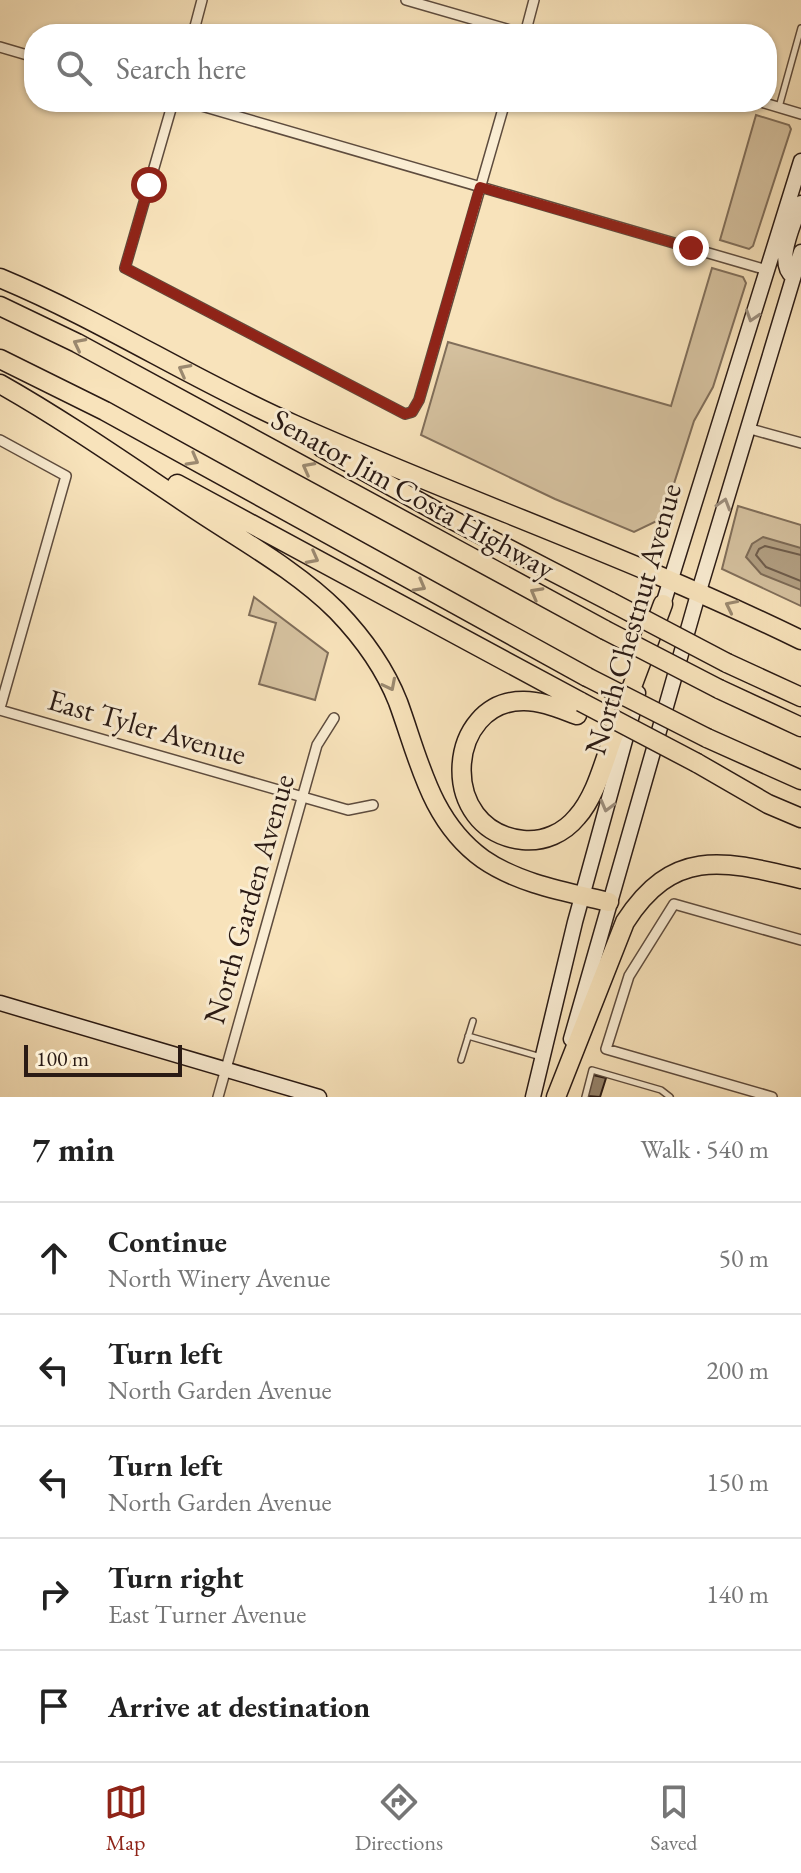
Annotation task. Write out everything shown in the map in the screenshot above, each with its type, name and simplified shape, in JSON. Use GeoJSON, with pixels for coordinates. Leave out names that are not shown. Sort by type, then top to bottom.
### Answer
{"type":"FeatureCollection","features":[{"type":"Feature","properties":{"kind":"highway"},"geometry":{"type":"LineString","coordinates":[[0,278],[64,307],[223,391],[443,515],[727,663],[801,697]]}},
{"type":"Feature","properties":{"kind":"highway","name":"Senator Jim Costa Highway"},"geometry":{"type":"LineString","coordinates":[[0,306],[77,343],[605,630],[801,727]]}},
{"type":"Feature","properties":{"kind":"highway"},"geometry":{"type":"LineString","coordinates":[[0,359],[105,411],[587,677],[707,738],[801,780]]}},
{"type":"Feature","properties":{"kind":"highway"},"geometry":{"type":"LineString","coordinates":[[0,384],[579,709],[801,818]]}},
{"type":"Feature","properties":{"kind":"highway"},"geometry":{"type":"LineString","coordinates":[[223,391],[348,448],[699,591],[801,640]]}},
{"type":"Feature","properties":{"kind":"highway"},"geometry":{"type":"LineString","coordinates":[[48,413],[233,534],[336,610],[357,633],[397,700],[434,803],[455,833],[484,859],[531,881],[609,902]]}},
{"type":"Feature","properties":{"kind":"highway"},"geometry":{"type":"LineString","coordinates":[[579,709],[515,702],[494,710],[472,732],[461,762],[461,782],[469,804],[491,829],[511,838],[543,838],[566,828],[583,810],[663,604]]}},
{"type":"Feature","properties":{"kind":"highway"},"geometry":{"type":"LineString","coordinates":[[556,1097],[625,922],[639,901],[659,881],[686,869],[716,863],[801,879]]}},
{"type":"Feature","properties":{"kind":"main road","name":"North Chestnut Avenue"},"geometry":{"type":"LineString","coordinates":[[533,1097],[582,895],[663,604],[801,161]]}},
{"type":"Feature","properties":{"kind":"main road"},"geometry":{"type":"LineString","coordinates":[[797,279],[785,268],[786,253],[801,203]]}},
{"type":"Feature","properties":{"kind":"main road","name":"North Chestnut Avenue"},"geometry":{"type":"LineString","coordinates":[[556,1097],[609,902],[747,428],[797,279],[801,252]]}},
{"type":"Feature","properties":{"kind":"main road"},"geometry":{"type":"LineString","coordinates":[[0,1003],[319,1097]]}},
{"type":"Feature","properties":{"kind":"street"},"geometry":{"type":"LineString","coordinates":[[196,24],[202,0]]}},
{"type":"Feature","properties":{"kind":"street"},"geometry":{"type":"LineString","coordinates":[[406,0],[489,24]]}},
{"type":"Feature","properties":{"kind":"street"},"geometry":{"type":"LineString","coordinates":[[527,24],[534,0]]}},
{"type":"Feature","properties":{"kind":"street"},"geometry":{"type":"LineString","coordinates":[[0,47],[24,54]]}},
{"type":"Feature","properties":{"kind":"street"},"geometry":{"type":"LineString","coordinates":[[779,107],[801,114]]}},
{"type":"Feature","properties":{"kind":"street"},"geometry":{"type":"LineString","coordinates":[[170,112],[125,268],[398,411],[412,412],[419,400],[502,112]]}},
{"type":"Feature","properties":{"kind":"street"},"geometry":{"type":"LineString","coordinates":[[222,112],[767,270]]}},
{"type":"Feature","properties":{"kind":"street"},"geometry":{"type":"LineString","coordinates":[[747,428],[801,443]]}},
{"type":"Feature","properties":{"kind":"street"},"geometry":{"type":"LineString","coordinates":[[0,440],[66,476],[0,709]]}},
{"type":"Feature","properties":{"kind":"street","name":"East Tyler Avenue"},"geometry":{"type":"LineString","coordinates":[[0,709],[348,810],[373,805]]}},
{"type":"Feature","properties":{"kind":"street","name":"North Garden Avenue"},"geometry":{"type":"LineString","coordinates":[[218,1097],[317,745],[334,718]]}},
{"type":"Feature","properties":{"kind":"street"},"geometry":{"type":"LineString","coordinates":[[772,1097],[606,1049],[629,976],[674,904],[801,940]]}},
{"type":"Feature","properties":{"kind":"lane"},"geometry":{"type":"LineString","coordinates":[[779,107],[798,49],[801,28]]}},
{"type":"Feature","properties":{"kind":"lane"},"geometry":{"type":"LineString","coordinates":[[461,1060],[473,1021]]}},
{"type":"Feature","properties":{"kind":"lane"},"geometry":{"type":"LineString","coordinates":[[468,1036],[542,1057]]}},
{"type":"Feature","properties":{"kind":"lane"},"geometry":{"type":"LineString","coordinates":[[585,1097],[592,1070],[661,1090],[670,1097]]}},
{"type":"Feature","properties":{"kind":"shaded area"},"geometry":{"type":"Polygon","coordinates":[[[756,115],[789,125],[791,129],[753,246],[749,249],[720,240],[756,115]]]}},
{"type":"Feature","properties":{"kind":"shaded area"},"geometry":{"type":"Polygon","coordinates":[[[712,268],[743,277],[746,283],[713,387],[694,421],[663,518],[634,532],[555,499],[421,435],[448,342],[671,406],[712,268]]]}},
{"type":"Feature","properties":{"kind":"shaded area"},"geometry":{"type":"Polygon","coordinates":[[[738,506],[801,525],[801,606],[722,569],[738,506]]]}},
{"type":"Feature","properties":{"kind":"shaded area"},"geometry":{"type":"Polygon","coordinates":[[[254,597],[328,653],[315,700],[259,684],[276,623],[249,615],[254,597]]]}},
{"type":"Feature","properties":{"kind":"water"},"geometry":{"type":"Polygon","coordinates":[[[763,537],[801,548],[801,590],[761,574],[746,557],[752,544],[763,537]]]}},
{"type":"Feature","properties":{"kind":"building"},"geometry":{"type":"Polygon","coordinates":[[[593,1075],[606,1078],[600,1097],[587,1096],[593,1075]]]}},
{"type":"Feature","properties":{"kind":"route"},"geometry":{"type":"LineString","coordinates":[[149,185],[125,268],[405,414],[412,412],[419,400],[480,187],[691,248]]}}]}
